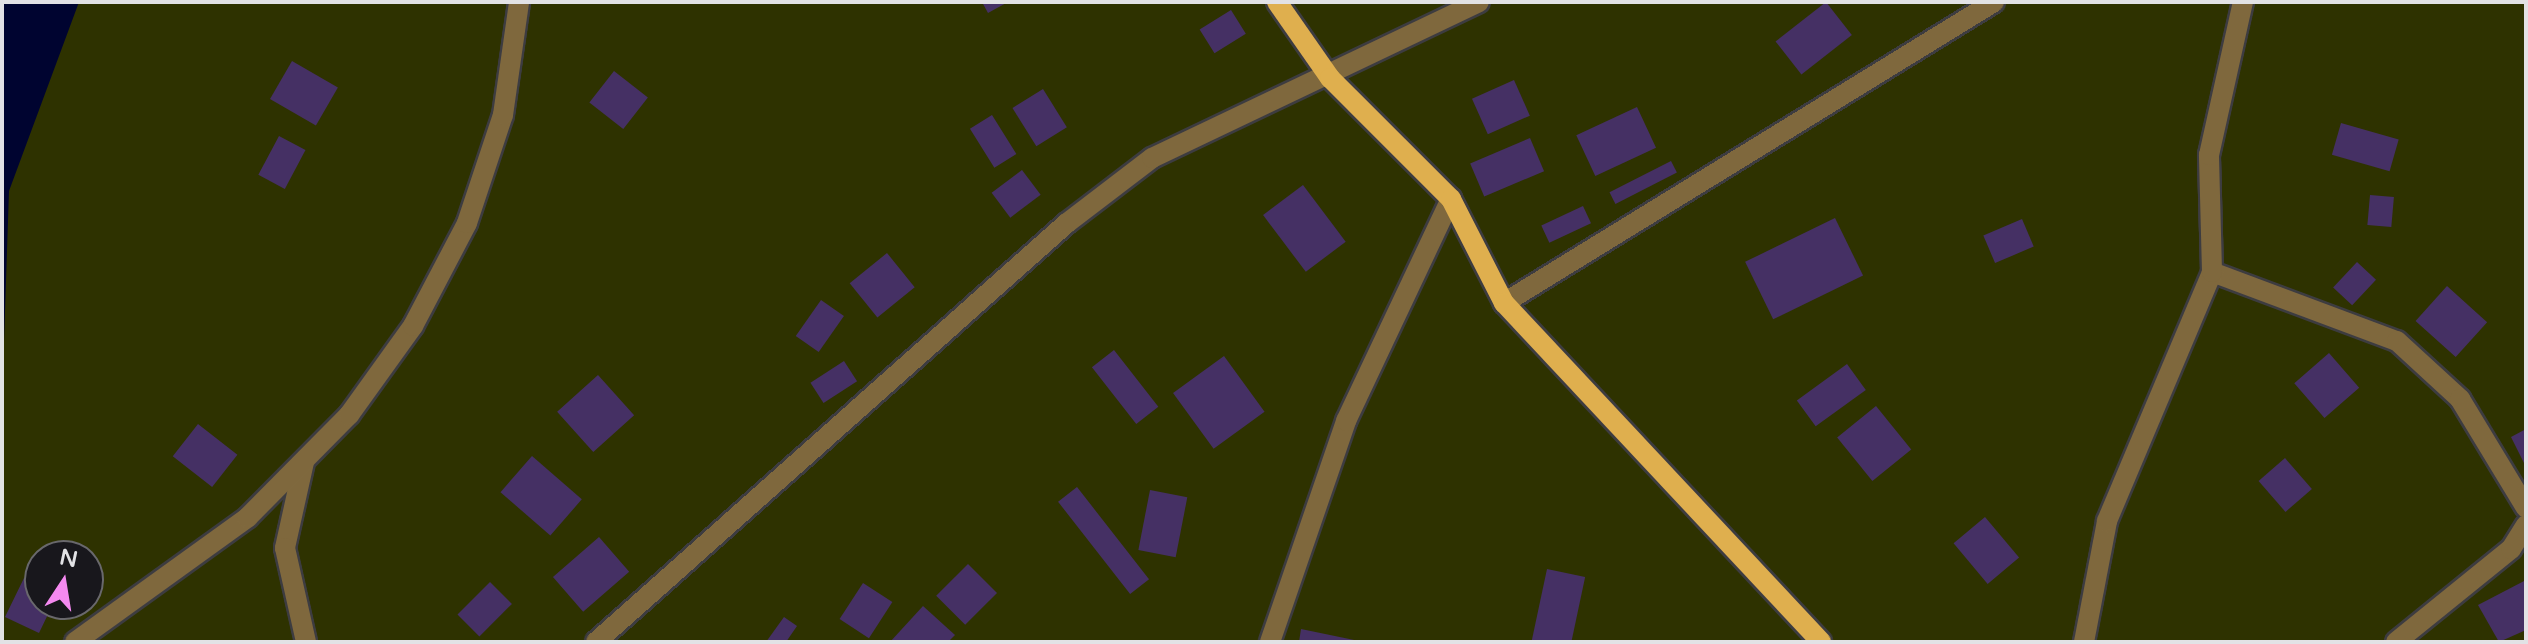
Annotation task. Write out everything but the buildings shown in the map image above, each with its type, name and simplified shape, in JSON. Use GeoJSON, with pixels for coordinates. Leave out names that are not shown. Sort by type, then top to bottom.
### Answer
{"type":"FeatureCollection","features":[{"type":"Feature","properties":{"kind":"main road"},"geometry":{"type":"LineString","coordinates":[[1277,2],[1330,78],[1451,199],[1504,303],[1821,642]]}},
{"type":"Feature","properties":{"kind":"street"},"geometry":{"type":"LineString","coordinates":[[75,642],[248,517],[349,415],[413,326],[467,223],[503,115],[519,2]]}},
{"type":"Feature","properties":{"kind":"street"},"geometry":{"type":"LineString","coordinates":[[596,642],[1067,223],[1152,158],[1230,117],[1330,78],[1479,2]]}},
{"type":"Feature","properties":{"kind":"street"},"geometry":{"type":"LineString","coordinates":[[1504,303],[1994,2]]}},
{"type":"Feature","properties":{"kind":"street"},"geometry":{"type":"LineString","coordinates":[[2084,642],[2107,521],[2212,272],[2209,155],[2243,2]]}},
{"type":"Feature","properties":{"kind":"street"},"geometry":{"type":"LineString","coordinates":[[1270,642],[1341,434],[1451,199]]}},
{"type":"Feature","properties":{"kind":"street"},"geometry":{"type":"LineString","coordinates":[[2212,272],[2397,341],[2460,399],[2526,508]]}},
{"type":"Feature","properties":{"kind":"street"},"geometry":{"type":"LineString","coordinates":[[304,462],[285,548],[306,642]]}},
{"type":"Feature","properties":{"kind":"street"},"geometry":{"type":"LineString","coordinates":[[2396,642],[2511,549],[2526,525]]}},
{"type":"Feature","properties":{"kind":"green space"},"geometry":{"type":"Polygon","coordinates":[[[2,2],[2526,2],[2526,642],[2,642],[2,2]]]}},
{"type":"Feature","properties":{"kind":"water"},"geometry":{"type":"Polygon","coordinates":[[[2,2],[79,2],[9,191],[2,402],[2,2]]]}}]}
